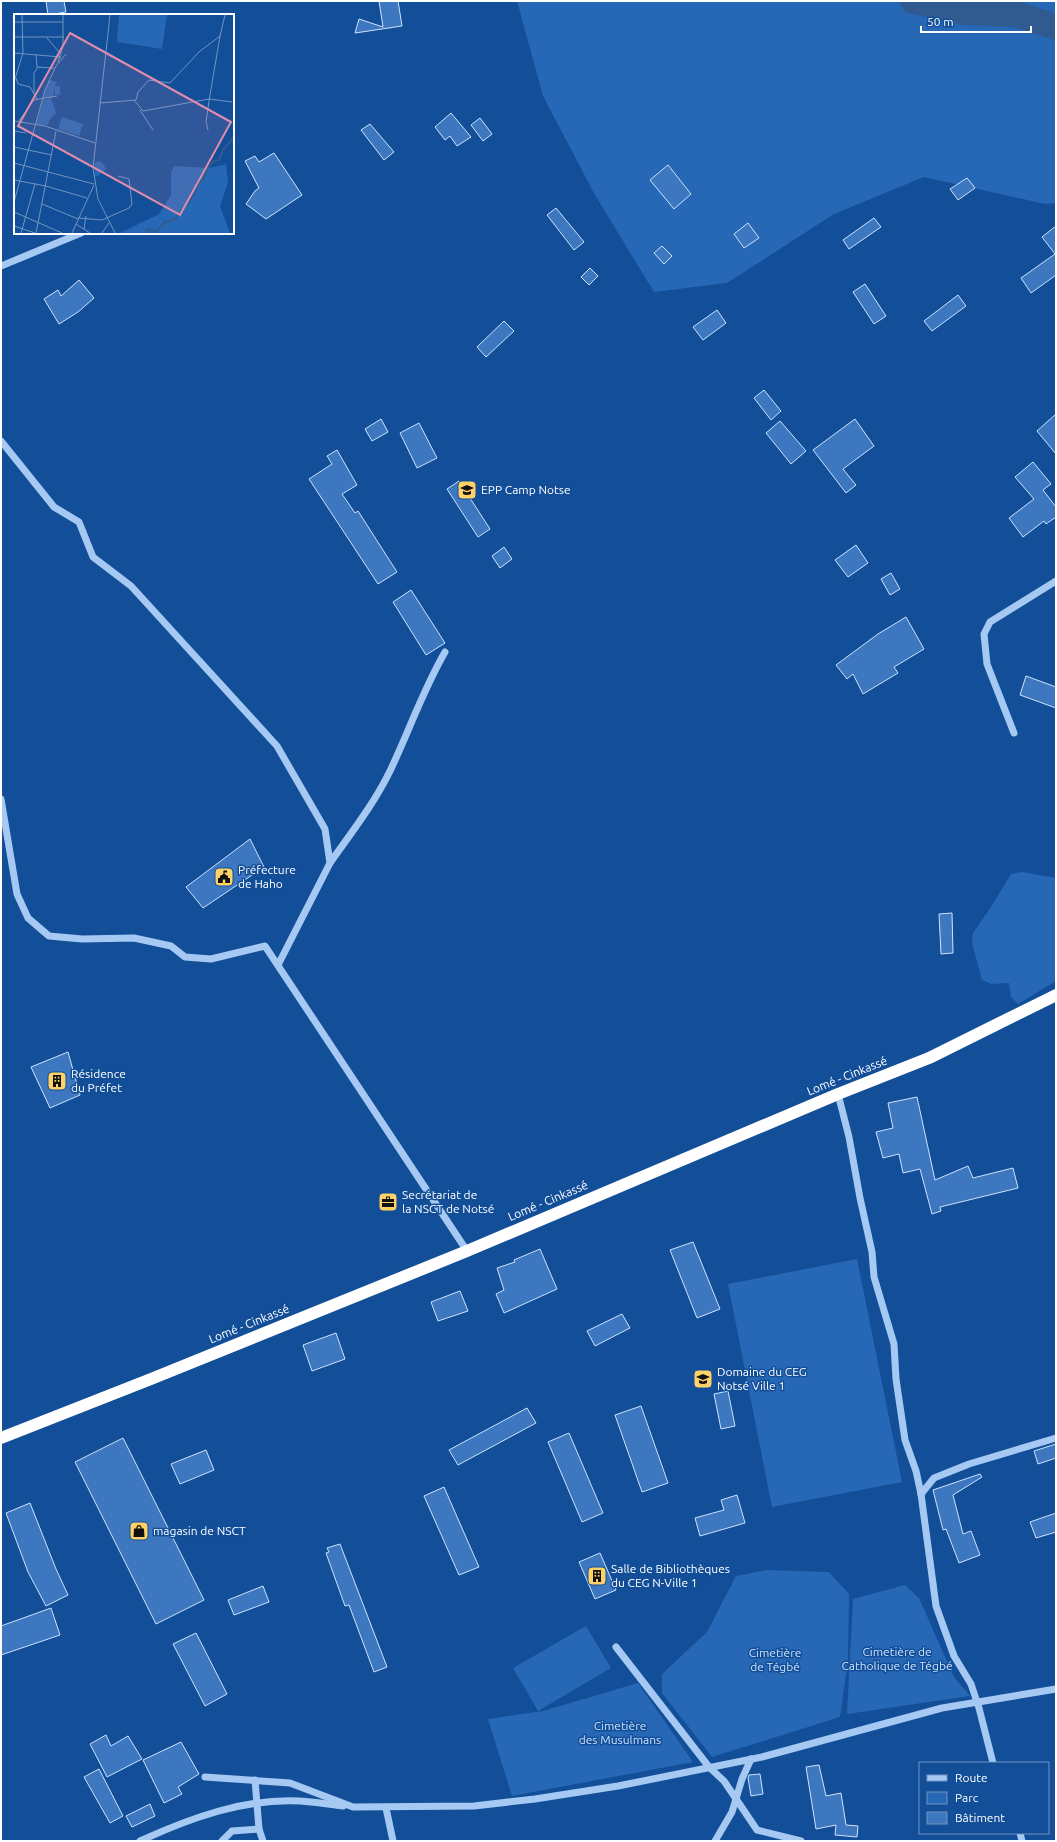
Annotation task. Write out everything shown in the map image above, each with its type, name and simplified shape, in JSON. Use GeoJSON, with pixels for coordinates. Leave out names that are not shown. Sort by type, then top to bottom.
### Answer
{"type":"FeatureCollection","features":[{"type":"Feature","properties":{"kind":"highway","name":"Lomé - Cinkassé"},"geometry":{"type":"LineString","coordinates":[[1,1438],[467,1251],[838,1094],[929,1058],[1056,995]]}},
{"type":"Feature","properties":{"kind":"street"},"geometry":{"type":"LineString","coordinates":[[1,266],[79,234]]}},
{"type":"Feature","properties":{"kind":"street"},"geometry":{"type":"LineString","coordinates":[[1,441],[54,507],[79,522],[92,557],[131,586],[277,746],[326,829],[330,863]]}},
{"type":"Feature","properties":{"kind":"street"},"geometry":{"type":"LineString","coordinates":[[1014,733],[987,664],[984,634],[990,622],[1056,581]]}},
{"type":"Feature","properties":{"kind":"street"},"geometry":{"type":"LineString","coordinates":[[278,965],[330,863],[360,821],[389,772],[431,675],[445,652]]}},
{"type":"Feature","properties":{"kind":"street"},"geometry":{"type":"LineString","coordinates":[[1,799],[17,894],[28,918],[49,936],[82,939],[134,938],[171,946],[186,957],[211,959],[265,946],[467,1251]]}},
{"type":"Feature","properties":{"kind":"street"},"geometry":{"type":"LineString","coordinates":[[838,1094],[849,1137],[872,1252],[874,1277],[894,1344],[896,1379],[905,1440],[916,1471],[921,1494],[936,1606],[954,1656],[971,1684],[977,1701],[993,1762]]}},
{"type":"Feature","properties":{"kind":"street"},"geometry":{"type":"LineString","coordinates":[[921,1494],[934,1478],[969,1464],[1056,1438]]}},
{"type":"Feature","properties":{"kind":"street"},"geometry":{"type":"LineString","coordinates":[[616,1647],[709,1767],[724,1781],[757,1830],[800,1841]]}},
{"type":"Feature","properties":{"kind":"street"},"geometry":{"type":"LineString","coordinates":[[140,1841],[200,1816],[257,1803],[299,1801],[353,1807],[386,1808],[474,1806],[535,1799],[618,1786],[751,1759],[942,1708],[1056,1689]]}},
{"type":"Feature","properties":{"kind":"street"},"geometry":{"type":"LineString","coordinates":[[715,1841],[732,1812],[751,1759]]}},
{"type":"Feature","properties":{"kind":"street"},"geometry":{"type":"LineString","coordinates":[[205,1777],[290,1783],[353,1807]]}},
{"type":"Feature","properties":{"kind":"street"},"geometry":{"type":"LineString","coordinates":[[255,1780],[259,1830],[263,1841]]}},
{"type":"Feature","properties":{"kind":"street"},"geometry":{"type":"LineString","coordinates":[[386,1808],[393,1841]]}},
{"type":"Feature","properties":{"kind":"street"},"geometry":{"type":"LineString","coordinates":[[222,1841],[232,1831],[259,1830]]}},
{"type":"Feature","properties":{"kind":"green space"},"geometry":{"type":"Polygon","coordinates":[[[517,1],[1056,1],[1056,203],[1045,204],[924,177],[834,214],[727,283],[654,292],[595,195],[543,96],[517,1]]]}},
{"type":"Feature","properties":{"kind":"green space"},"geometry":{"type":"Polygon","coordinates":[[[1022,872],[1056,878],[1056,981],[1018,1004],[1011,997],[1009,983],[992,984],[982,980],[972,943],[973,933],[1011,874],[1022,872]]]}},
{"type":"Feature","properties":{"kind":"green space"},"geometry":{"type":"Polygon","coordinates":[[[857,1259],[902,1482],[772,1507],[728,1284],[857,1259]]]}},
{"type":"Feature","properties":{"kind":"green space","name":"Cimetière de Tégbé"},"geometry":{"type":"Polygon","coordinates":[[[766,1570],[829,1572],[849,1594],[848,1660],[840,1717],[712,1757],[662,1693],[662,1674],[707,1632],[736,1576],[766,1570]]]}},
{"type":"Feature","properties":{"kind":"green space","name":"Cimetière de Catholique de Tégbé"},"geometry":{"type":"Polygon","coordinates":[[[905,1585],[919,1598],[954,1677],[970,1696],[847,1714],[853,1599],[905,1585]]]}},
{"type":"Feature","properties":{"kind":"green space"},"geometry":{"type":"Polygon","coordinates":[[[586,1626],[611,1668],[538,1711],[513,1668],[586,1626]]]}},
{"type":"Feature","properties":{"kind":"green space","name":"Cimetière des Musulmans"},"geometry":{"type":"Polygon","coordinates":[[[638,1683],[693,1762],[512,1796],[488,1719],[543,1711],[638,1683]]]}},
{"type":"Feature","properties":{"kind":"building"},"geometry":{"type":"Polygon","coordinates":[[[46,1],[64,1],[66,12],[48,14],[46,1]]]}},
{"type":"Feature","properties":{"kind":"building"},"geometry":{"type":"Polygon","coordinates":[[[379,1],[398,1],[402,26],[355,33],[359,19],[383,27],[379,1]]]}},
{"type":"Feature","properties":{"kind":"building"},"geometry":{"type":"Polygon","coordinates":[[[451,113],[471,137],[457,146],[450,136],[445,140],[435,127],[451,113]]]}},
{"type":"Feature","properties":{"kind":"building"},"geometry":{"type":"Polygon","coordinates":[[[480,118],[492,134],[483,141],[471,125],[480,118]]]}},
{"type":"Feature","properties":{"kind":"building"},"geometry":{"type":"Polygon","coordinates":[[[370,124],[394,152],[384,160],[361,130],[370,124]]]}},
{"type":"Feature","properties":{"kind":"building"},"geometry":{"type":"Polygon","coordinates":[[[274,153],[302,195],[266,219],[246,204],[255,191],[259,188],[245,161],[255,156],[259,162],[274,153]]]}},
{"type":"Feature","properties":{"kind":"building"},"geometry":{"type":"Polygon","coordinates":[[[668,165],[691,194],[674,209],[650,180],[668,165]]]}},
{"type":"Feature","properties":{"kind":"building"},"geometry":{"type":"Polygon","coordinates":[[[967,178],[975,188],[958,200],[950,189],[967,178]]]}},
{"type":"Feature","properties":{"kind":"building"},"geometry":{"type":"Polygon","coordinates":[[[556,208],[584,242],[574,250],[547,215],[556,208]]]}},
{"type":"Feature","properties":{"kind":"building"},"geometry":{"type":"Polygon","coordinates":[[[874,218],[881,227],[849,249],[843,240],[874,218]]]}},
{"type":"Feature","properties":{"kind":"building"},"geometry":{"type":"Polygon","coordinates":[[[748,223],[759,238],[744,248],[734,234],[748,223]]]}},
{"type":"Feature","properties":{"kind":"building"},"geometry":{"type":"Polygon","coordinates":[[[1056,226],[1056,275],[1031,293],[1021,278],[1055,254],[1042,237],[1056,226]]]}},
{"type":"Feature","properties":{"kind":"building"},"geometry":{"type":"Polygon","coordinates":[[[662,246],[672,256],[664,264],[654,253],[662,246]]]}},
{"type":"Feature","properties":{"kind":"building"},"geometry":{"type":"Polygon","coordinates":[[[590,268],[598,276],[589,285],[581,277],[590,268]]]}},
{"type":"Feature","properties":{"kind":"building"},"geometry":{"type":"Polygon","coordinates":[[[79,280],[94,298],[78,312],[59,324],[44,299],[58,290],[61,296],[79,280]]]}},
{"type":"Feature","properties":{"kind":"building"},"geometry":{"type":"Polygon","coordinates":[[[865,284],[886,316],[874,324],[853,292],[865,284]]]}},
{"type":"Feature","properties":{"kind":"building"},"geometry":{"type":"Polygon","coordinates":[[[958,295],[966,306],[932,331],[924,321],[958,295]]]}},
{"type":"Feature","properties":{"kind":"building"},"geometry":{"type":"Polygon","coordinates":[[[717,310],[726,323],[703,340],[693,327],[717,310]]]}},
{"type":"Feature","properties":{"kind":"building"},"geometry":{"type":"Polygon","coordinates":[[[504,321],[514,331],[486,357],[477,347],[504,321]]]}},
{"type":"Feature","properties":{"kind":"building"},"geometry":{"type":"Polygon","coordinates":[[[764,390],[781,411],[771,420],[754,398],[764,390]]]}},
{"type":"Feature","properties":{"kind":"building"},"geometry":{"type":"Polygon","coordinates":[[[1056,414],[1056,454],[1037,431],[1056,414]]]}},
{"type":"Feature","properties":{"kind":"building"},"geometry":{"type":"Polygon","coordinates":[[[381,419],[388,432],[372,441],[365,429],[381,419]]]}},
{"type":"Feature","properties":{"kind":"building"},"geometry":{"type":"Polygon","coordinates":[[[855,419],[874,446],[843,469],[856,485],[846,493],[813,450],[855,419]]]}},
{"type":"Feature","properties":{"kind":"building"},"geometry":{"type":"Polygon","coordinates":[[[780,421],[806,451],[791,464],[766,433],[780,421]]]}},
{"type":"Feature","properties":{"kind":"building"},"geometry":{"type":"Polygon","coordinates":[[[419,423],[437,458],[417,468],[400,433],[419,423]]]}},
{"type":"Feature","properties":{"kind":"building"},"geometry":{"type":"Polygon","coordinates":[[[337,450],[357,485],[342,494],[355,513],[358,511],[397,572],[378,584],[309,479],[332,464],[327,456],[337,450]]]}},
{"type":"Feature","properties":{"kind":"building"},"geometry":{"type":"Polygon","coordinates":[[[1033,462],[1051,484],[1043,490],[1056,507],[1056,517],[1046,524],[1044,521],[1023,537],[1009,518],[1034,499],[1015,477],[1033,462]]]}},
{"type":"Feature","properties":{"kind":"building"},"geometry":{"type":"Polygon","coordinates":[[[459,481],[490,529],[478,537],[447,489],[459,481]]]}},
{"type":"Feature","properties":{"kind":"building"},"geometry":{"type":"Polygon","coordinates":[[[856,545],[868,563],[848,577],[835,560],[856,545]]]}},
{"type":"Feature","properties":{"kind":"building"},"geometry":{"type":"Polygon","coordinates":[[[504,547],[512,559],[500,568],[492,556],[504,547]]]}},
{"type":"Feature","properties":{"kind":"building"},"geometry":{"type":"Polygon","coordinates":[[[891,573],[900,589],[890,595],[881,579],[891,573]]]}},
{"type":"Feature","properties":{"kind":"building"},"geometry":{"type":"Polygon","coordinates":[[[411,590],[445,643],[426,655],[393,602],[411,590]]]}},
{"type":"Feature","properties":{"kind":"building"},"geometry":{"type":"Polygon","coordinates":[[[906,617],[924,649],[894,667],[898,673],[863,694],[853,674],[847,679],[836,665],[878,634],[906,617]]]}},
{"type":"Feature","properties":{"kind":"building"},"geometry":{"type":"Polygon","coordinates":[[[1026,676],[1056,687],[1056,708],[1020,695],[1026,676]]]}},
{"type":"Feature","properties":{"kind":"building","name":"Préfecture de Haho"},"geometry":{"type":"Polygon","coordinates":[[[250,839],[264,867],[203,908],[186,887],[250,839]]]}},
{"type":"Feature","properties":{"kind":"building"},"geometry":{"type":"Polygon","coordinates":[[[952,913],[953,953],[941,954],[939,914],[952,913]]]}},
{"type":"Feature","properties":{"kind":"building","name":"Résidence du Préfet"},"geometry":{"type":"Polygon","coordinates":[[[68,1052],[80,1095],[50,1108],[31,1067],[68,1052]]]}},
{"type":"Feature","properties":{"kind":"building"},"geometry":{"type":"Polygon","coordinates":[[[917,1097],[935,1180],[968,1166],[973,1178],[1013,1168],[1018,1188],[940,1207],[941,1211],[932,1214],[920,1169],[903,1173],[899,1154],[883,1158],[876,1132],[893,1128],[888,1103],[917,1097]]]}},
{"type":"Feature","properties":{"kind":"building"},"geometry":{"type":"Polygon","coordinates":[[[693,1242],[720,1309],[697,1318],[670,1250],[693,1242]]]}},
{"type":"Feature","properties":{"kind":"building"},"geometry":{"type":"Polygon","coordinates":[[[540,1249],[557,1289],[504,1313],[496,1294],[504,1290],[497,1268],[515,1262],[514,1260],[540,1249]]]}},
{"type":"Feature","properties":{"kind":"building"},"geometry":{"type":"Polygon","coordinates":[[[460,1291],[468,1311],[438,1321],[431,1302],[460,1291]]]}},
{"type":"Feature","properties":{"kind":"building"},"geometry":{"type":"Polygon","coordinates":[[[622,1314],[630,1328],[595,1346],[587,1331],[622,1314]]]}},
{"type":"Feature","properties":{"kind":"building"},"geometry":{"type":"Polygon","coordinates":[[[336,1333],[345,1359],[312,1371],[303,1345],[336,1333]]]}},
{"type":"Feature","properties":{"kind":"building"},"geometry":{"type":"Polygon","coordinates":[[[728,1391],[735,1426],[721,1429],[714,1394],[728,1391]]]}},
{"type":"Feature","properties":{"kind":"building"},"geometry":{"type":"Polygon","coordinates":[[[641,1406],[668,1483],[642,1492],[615,1415],[641,1406]]]}},
{"type":"Feature","properties":{"kind":"building"},"geometry":{"type":"Polygon","coordinates":[[[527,1408],[536,1423],[458,1465],[449,1450],[527,1408]]]}},
{"type":"Feature","properties":{"kind":"building"},"geometry":{"type":"Polygon","coordinates":[[[569,1433],[603,1513],[582,1522],[548,1442],[569,1433]]]}},
{"type":"Feature","properties":{"kind":"building","name":"magasin de NSCT"},"geometry":{"type":"Polygon","coordinates":[[[123,1438],[204,1600],[156,1624],[75,1462],[123,1438]]]}},
{"type":"Feature","properties":{"kind":"building"},"geometry":{"type":"Polygon","coordinates":[[[1056,1444],[1056,1458],[1038,1464],[1034,1451],[1056,1444]]]}},
{"type":"Feature","properties":{"kind":"building"},"geometry":{"type":"Polygon","coordinates":[[[206,1450],[214,1470],[180,1484],[171,1464],[206,1450]]]}},
{"type":"Feature","properties":{"kind":"building"},"geometry":{"type":"Polygon","coordinates":[[[980,1474],[982,1477],[953,1495],[963,1534],[971,1531],[980,1555],[959,1563],[946,1529],[943,1530],[933,1490],[980,1474]]]}},
{"type":"Feature","properties":{"kind":"building"},"geometry":{"type":"Polygon","coordinates":[[[444,1487],[479,1567],[459,1575],[424,1496],[444,1487]]]}},
{"type":"Feature","properties":{"kind":"building"},"geometry":{"type":"Polygon","coordinates":[[[737,1495],[745,1523],[700,1536],[695,1518],[724,1510],[721,1500],[737,1495]]]}},
{"type":"Feature","properties":{"kind":"building"},"geometry":{"type":"Polygon","coordinates":[[[30,1503],[68,1595],[46,1606],[28,1572],[6,1513],[30,1503]]]}},
{"type":"Feature","properties":{"kind":"building"},"geometry":{"type":"Polygon","coordinates":[[[1056,1513],[1056,1532],[1036,1538],[1030,1522],[1056,1513]]]}},
{"type":"Feature","properties":{"kind":"building"},"geometry":{"type":"Polygon","coordinates":[[[340,1544],[387,1667],[374,1672],[349,1605],[345,1606],[326,1553],[329,1552],[327,1548],[340,1544]]]}},
{"type":"Feature","properties":{"kind":"building","name":"Salle de Bibliothèques du CEG N-Ville 1"},"geometry":{"type":"Polygon","coordinates":[[[600,1553],[616,1590],[595,1599],[579,1562],[600,1553]]]}},
{"type":"Feature","properties":{"kind":"building"},"geometry":{"type":"Polygon","coordinates":[[[263,1586],[269,1602],[234,1615],[228,1600],[263,1586]]]}},
{"type":"Feature","properties":{"kind":"building"},"geometry":{"type":"Polygon","coordinates":[[[51,1608],[60,1635],[1,1655],[1,1626],[51,1608]]]}},
{"type":"Feature","properties":{"kind":"building"},"geometry":{"type":"Polygon","coordinates":[[[196,1633],[227,1694],[205,1706],[173,1644],[196,1633]]]}},
{"type":"Feature","properties":{"kind":"building"},"geometry":{"type":"Polygon","coordinates":[[[106,1735],[111,1746],[128,1736],[142,1759],[107,1777],[90,1744],[106,1735]]]}},
{"type":"Feature","properties":{"kind":"building"},"geometry":{"type":"Polygon","coordinates":[[[181,1742],[199,1774],[178,1787],[182,1794],[164,1803],[143,1760],[181,1742]]]}},
{"type":"Feature","properties":{"kind":"building"},"geometry":{"type":"Polygon","coordinates":[[[819,1765],[826,1796],[841,1793],[846,1825],[858,1826],[857,1837],[835,1835],[836,1825],[816,1829],[806,1767],[819,1765]]]}},
{"type":"Feature","properties":{"kind":"building"},"geometry":{"type":"Polygon","coordinates":[[[99,1769],[123,1816],[110,1823],[84,1777],[99,1769]]]}},
{"type":"Feature","properties":{"kind":"building"},"geometry":{"type":"Polygon","coordinates":[[[760,1774],[763,1794],[751,1796],[748,1778],[749,1775],[760,1774]]]}},
{"type":"Feature","properties":{"kind":"building"},"geometry":{"type":"Polygon","coordinates":[[[150,1804],[155,1816],[132,1827],[126,1816],[150,1804]]]}},
{"type":"Feature","properties":{"kind":"waterway"},"geometry":{"type":"LineString","coordinates":[[913,1],[964,12],[1015,14],[1056,27]]}},
{"type":"Feature","properties":{"kind":"place","name":"EPP Camp Notse"},"geometry":{"type":"Point","coordinates":[467,490]}},
{"type":"Feature","properties":{"kind":"place","name":"Préfecture de Haho"},"geometry":{"type":"Point","coordinates":[224,877]}},
{"type":"Feature","properties":{"kind":"place","name":"Résidence du Préfet"},"geometry":{"type":"Point","coordinates":[57,1081]}},
{"type":"Feature","properties":{"kind":"place","name":"Secrétariat de la NSCT de Notsé"},"geometry":{"type":"Point","coordinates":[388,1202]}},
{"type":"Feature","properties":{"kind":"place","name":"Domaine du CEG Notsé Ville 1"},"geometry":{"type":"Point","coordinates":[703,1379]}},
{"type":"Feature","properties":{"kind":"place","name":"magasin de NSCT"},"geometry":{"type":"Point","coordinates":[139,1531]}},
{"type":"Feature","properties":{"kind":"place","name":"Salle de Bibliothèques du CEG N-Ville 1"},"geometry":{"type":"Point","coordinates":[597,1576]}}]}
